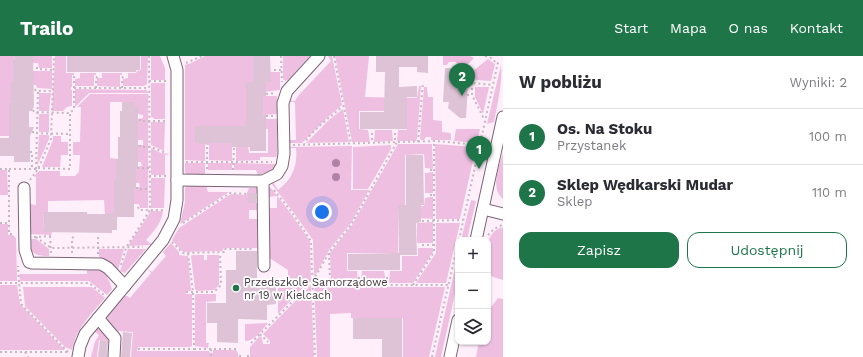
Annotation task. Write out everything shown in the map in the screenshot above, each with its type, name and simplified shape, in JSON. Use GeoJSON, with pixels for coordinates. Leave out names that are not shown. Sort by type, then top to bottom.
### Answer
{"type":"FeatureCollection","features":[{"type":"Feature","properties":{"kind":"street"},"geometry":{"type":"LineString","coordinates":[[73,354],[82,338],[98,318],[121,282],[162,240],[171,226],[176,210],[177,180],[177,70],[173,56]]}},
{"type":"Feature","properties":{"kind":"street"},"geometry":{"type":"LineString","coordinates":[[177,180],[266,183],[277,174],[283,161],[284,95],[319,56]]}},
{"type":"Feature","properties":{"kind":"street"},"geometry":{"type":"LineString","coordinates":[[477,237],[503,121]]}},
{"type":"Feature","properties":{"kind":"street"},"geometry":{"type":"LineString","coordinates":[[264,266],[266,183]]}},
{"type":"Feature","properties":{"kind":"street"},"geometry":{"type":"LineString","coordinates":[[24,188],[24,250],[29,262],[98,264],[106,266],[121,282]]}},
{"type":"Feature","properties":{"kind":"street"},"geometry":{"type":"LineString","coordinates":[[482,209],[503,214]]}},
{"type":"Feature","properties":{"kind":"street"},"geometry":{"type":"LineString","coordinates":[[98,318],[115,338],[114,357]]}},
{"type":"Feature","properties":{"kind":"street"},"geometry":{"type":"LineString","coordinates":[[450,357],[455,334]]}},
{"type":"Feature","properties":{"kind":"path"},"geometry":{"type":"LineString","coordinates":[[33,176],[51,139],[54,56]]}},
{"type":"Feature","properties":{"kind":"path"},"geometry":{"type":"LineString","coordinates":[[121,282],[126,248],[150,210],[149,56]]}},
{"type":"Feature","properties":{"kind":"path"},"geometry":{"type":"LineString","coordinates":[[186,63],[202,56]]}},
{"type":"Feature","properties":{"kind":"path"},"geometry":{"type":"LineString","coordinates":[[281,56],[281,81],[284,87]]}},
{"type":"Feature","properties":{"kind":"path"},"geometry":{"type":"LineString","coordinates":[[334,56],[351,144]]}},
{"type":"Feature","properties":{"kind":"path"},"geometry":{"type":"LineString","coordinates":[[460,237],[498,63],[486,56]]}},
{"type":"Feature","properties":{"kind":"path"},"geometry":{"type":"LineString","coordinates":[[37,67],[37,69],[53,70]]}},
{"type":"Feature","properties":{"kind":"path"},"geometry":{"type":"LineString","coordinates":[[274,70],[281,70]]}},
{"type":"Feature","properties":{"kind":"path"},"geometry":{"type":"LineString","coordinates":[[0,169],[70,169],[70,113],[74,109],[74,78],[76,76]]}},
{"type":"Feature","properties":{"kind":"path"},"geometry":{"type":"LineString","coordinates":[[96,88],[96,78],[98,76]]}},
{"type":"Feature","properties":{"kind":"path"},"geometry":{"type":"LineString","coordinates":[[122,88],[122,78],[124,76]]}},
{"type":"Feature","properties":{"kind":"path"},"geometry":{"type":"LineString","coordinates":[[149,81],[156,81]]}},
{"type":"Feature","properties":{"kind":"path"},"geometry":{"type":"LineString","coordinates":[[469,81],[472,83],[493,85]]}},
{"type":"Feature","properties":{"kind":"path"},"geometry":{"type":"LineString","coordinates":[[418,142],[423,82]]}},
{"type":"Feature","properties":{"kind":"path"},"geometry":{"type":"LineString","coordinates":[[472,83],[472,95],[483,117],[486,118]]}},
{"type":"Feature","properties":{"kind":"path"},"geometry":{"type":"LineString","coordinates":[[74,88],[149,88]]}},
{"type":"Feature","properties":{"kind":"path"},"geometry":{"type":"LineString","coordinates":[[35,89],[36,91],[53,92]]}},
{"type":"Feature","properties":{"kind":"path"},"geometry":{"type":"LineString","coordinates":[[37,169],[38,91]]}},
{"type":"Feature","properties":{"kind":"path"},"geometry":{"type":"LineString","coordinates":[[467,95],[472,95]]}},
{"type":"Feature","properties":{"kind":"path"},"geometry":{"type":"LineString","coordinates":[[304,145],[317,129],[344,106]]}},
{"type":"Feature","properties":{"kind":"path"},"geometry":{"type":"LineString","coordinates":[[33,110],[34,112],[70,113]]}},
{"type":"Feature","properties":{"kind":"path"},"geometry":{"type":"LineString","coordinates":[[140,119],[140,121],[159,121]]}},
{"type":"Feature","properties":{"kind":"path"},"geometry":{"type":"LineString","coordinates":[[33,131],[33,133],[70,134]]}},
{"type":"Feature","properties":{"kind":"path"},"geometry":{"type":"LineString","coordinates":[[372,133],[372,143]]}},
{"type":"Feature","properties":{"kind":"path"},"geometry":{"type":"LineString","coordinates":[[313,283],[329,252],[351,225],[396,142],[395,133]]}},
{"type":"Feature","properties":{"kind":"path"},"geometry":{"type":"LineString","coordinates":[[414,285],[434,252],[434,141]]}},
{"type":"Feature","properties":{"kind":"path"},"geometry":{"type":"LineString","coordinates":[[294,145],[434,141],[480,145]]}},
{"type":"Feature","properties":{"kind":"path"},"geometry":{"type":"LineString","coordinates":[[140,145],[140,147],[150,147],[159,151]]}},
{"type":"Feature","properties":{"kind":"path"},"geometry":{"type":"LineString","coordinates":[[206,180],[207,147]]}},
{"type":"Feature","properties":{"kind":"path"},"geometry":{"type":"LineString","coordinates":[[233,170],[234,147]]}},
{"type":"Feature","properties":{"kind":"path"},"geometry":{"type":"LineString","coordinates":[[30,152],[32,152],[32,169]]}},
{"type":"Feature","properties":{"kind":"path"},"geometry":{"type":"LineString","coordinates":[[191,162],[278,162]]}},
{"type":"Feature","properties":{"kind":"path"},"geometry":{"type":"LineString","coordinates":[[138,167],[150,168]]}},
{"type":"Feature","properties":{"kind":"path"},"geometry":{"type":"LineString","coordinates":[[9,169],[9,234],[18,234]]}},
{"type":"Feature","properties":{"kind":"path"},"geometry":{"type":"LineString","coordinates":[[150,176],[157,176]]}},
{"type":"Feature","properties":{"kind":"path"},"geometry":{"type":"LineString","coordinates":[[266,183],[291,211],[311,241],[315,357]]}},
{"type":"Feature","properties":{"kind":"path"},"geometry":{"type":"LineString","coordinates":[[185,222],[230,193],[245,194],[248,186]]}},
{"type":"Feature","properties":{"kind":"path"},"geometry":{"type":"LineString","coordinates":[[137,188],[150,189]]}},
{"type":"Feature","properties":{"kind":"path"},"geometry":{"type":"LineString","coordinates":[[138,208],[139,210],[163,210]]}},
{"type":"Feature","properties":{"kind":"path"},"geometry":{"type":"LineString","coordinates":[[422,221],[463,220]]}},
{"type":"Feature","properties":{"kind":"path"},"geometry":{"type":"LineString","coordinates":[[0,223],[9,223]]}},
{"type":"Feature","properties":{"kind":"path"},"geometry":{"type":"LineString","coordinates":[[488,237],[494,229],[503,225]]}},
{"type":"Feature","properties":{"kind":"path"},"geometry":{"type":"LineString","coordinates":[[50,248],[52,236],[36,237],[50,248],[149,247]]}},
{"type":"Feature","properties":{"kind":"path"},"geometry":{"type":"LineString","coordinates":[[72,248],[72,238],[75,236]]}},
{"type":"Feature","properties":{"kind":"path"},"geometry":{"type":"LineString","coordinates":[[98,264],[98,238],[100,236]]}},
{"type":"Feature","properties":{"kind":"path"},"geometry":{"type":"LineString","coordinates":[[173,243],[182,253],[220,253],[224,252],[224,249],[250,249]]}},
{"type":"Feature","properties":{"kind":"path"},"geometry":{"type":"LineString","coordinates":[[422,245],[434,245]]}},
{"type":"Feature","properties":{"kind":"path"},"geometry":{"type":"LineString","coordinates":[[329,252],[330,282]]}},
{"type":"Feature","properties":{"kind":"path"},"geometry":{"type":"LineString","coordinates":[[188,253],[193,292],[194,349]]}},
{"type":"Feature","properties":{"kind":"path"},"geometry":{"type":"LineString","coordinates":[[186,292],[214,292],[220,285],[220,253]]}},
{"type":"Feature","properties":{"kind":"path"},"geometry":{"type":"LineString","coordinates":[[432,357],[455,257]]}},
{"type":"Feature","properties":{"kind":"path"},"geometry":{"type":"LineString","coordinates":[[18,262],[18,283],[21,304],[73,354]]}},
{"type":"Feature","properties":{"kind":"path"},"geometry":{"type":"LineString","coordinates":[[359,277],[359,285]]}},
{"type":"Feature","properties":{"kind":"path"},"geometry":{"type":"LineString","coordinates":[[387,277],[387,285]]}},
{"type":"Feature","properties":{"kind":"path"},"geometry":{"type":"LineString","coordinates":[[250,343],[311,283],[340,281],[359,285],[449,285]]}},
{"type":"Feature","properties":{"kind":"path"},"geometry":{"type":"LineString","coordinates":[[0,283],[89,283],[106,297]]}},
{"type":"Feature","properties":{"kind":"path"},"geometry":{"type":"LineString","coordinates":[[260,334],[268,342]]}},
{"type":"Feature","properties":{"kind":"path"},"geometry":{"type":"LineString","coordinates":[[138,349],[236,349]]}},
{"type":"Feature","properties":{"kind":"path"},"geometry":{"type":"LineString","coordinates":[[211,349],[211,357]]}},
{"type":"Feature","properties":{"kind":"path"},"geometry":{"type":"LineString","coordinates":[[0,352],[73,354]]}},
{"type":"Feature","properties":{"kind":"path"},"geometry":{"type":"LineString","coordinates":[[25,352],[28,357]]}},
{"type":"Feature","properties":{"kind":"shaded area"},"geometry":{"type":"Polygon","coordinates":[[[0,56],[15,56],[13,82],[11,82],[11,103],[9,103],[9,136],[0,136],[0,56]]]}},
{"type":"Feature","properties":{"kind":"shaded area"},"geometry":{"type":"Polygon","coordinates":[[[33,56],[52,56],[52,68],[39,68],[38,63],[33,63],[33,56]]]}},
{"type":"Feature","properties":{"kind":"shaded area"},"geometry":{"type":"Polygon","coordinates":[[[55,56],[66,56],[66,73],[74,73],[74,75],[72,75],[71,87],[72,106],[67,107],[63,111],[52,111],[55,56]]]}},
{"type":"Feature","properties":{"kind":"shaded area"},"geometry":{"type":"Polygon","coordinates":[[[141,56],[148,56],[147,84],[144,86],[123,86],[123,79],[128,78],[128,73],[136,73],[137,71],[141,70],[141,56]]]}},
{"type":"Feature","properties":{"kind":"shaded area"},"geometry":{"type":"Polygon","coordinates":[[[151,56],[160,56],[165,68],[165,80],[151,80],[151,56]]]}},
{"type":"Feature","properties":{"kind":"shaded area"},"geometry":{"type":"Polygon","coordinates":[[[205,56],[253,56],[253,82],[246,82],[246,128],[195,143],[205,143],[205,161],[185,160],[185,65],[205,56]]]}},
{"type":"Feature","properties":{"kind":"shaded area"},"geometry":{"type":"Polygon","coordinates":[[[283,56],[310,56],[288,80],[285,81],[283,79],[283,56]]]}},
{"type":"Feature","properties":{"kind":"shaded area"},"geometry":{"type":"Polygon","coordinates":[[[328,56],[332,56],[342,105],[302,143],[288,143],[288,140],[296,140],[295,102],[287,102],[288,100],[295,101],[331,61],[328,56]]]}},
{"type":"Feature","properties":{"kind":"shaded area"},"geometry":{"type":"Polygon","coordinates":[[[335,56],[369,56],[365,97],[417,98],[419,86],[421,86],[416,141],[397,141],[398,130],[407,130],[407,111],[359,111],[359,129],[368,130],[370,142],[352,142],[335,56]]]}},
{"type":"Feature","properties":{"kind":"shaded area"},"geometry":{"type":"Polygon","coordinates":[[[443,56],[470,56],[474,58],[464,68],[457,65],[456,62],[449,62],[447,65],[443,65],[443,56]]]}},
{"type":"Feature","properties":{"kind":"shaded area"},"geometry":{"type":"Polygon","coordinates":[[[488,59],[495,64],[491,81],[476,80],[473,75],[468,75],[488,59]]]}},
{"type":"Feature","properties":{"kind":"shaded area"},"geometry":{"type":"Polygon","coordinates":[[[501,65],[500,86],[494,122],[487,124],[501,65]]]}},
{"type":"Feature","properties":{"kind":"shaded area"},"geometry":{"type":"Polygon","coordinates":[[[33,71],[52,71],[52,89],[37,88],[36,85],[31,85],[33,71]]]}},
{"type":"Feature","properties":{"kind":"shaded area"},"geometry":{"type":"Polygon","coordinates":[[[270,72],[280,72],[280,90],[263,92],[263,82],[270,82],[270,72]]]}},
{"type":"Feature","properties":{"kind":"shaded area"},"geometry":{"type":"Polygon","coordinates":[[[80,73],[96,73],[96,75],[94,75],[94,86],[75,86],[75,79],[80,78],[80,73]]]}},
{"type":"Feature","properties":{"kind":"shaded area"},"geometry":{"type":"Polygon","coordinates":[[[102,73],[122,73],[122,75],[120,75],[120,87],[97,86],[97,78],[102,78],[102,73]]]}},
{"type":"Feature","properties":{"kind":"shaded area"},"geometry":{"type":"Polygon","coordinates":[[[151,83],[165,83],[165,119],[154,119],[151,117],[151,83]]]}},
{"type":"Feature","properties":{"kind":"shaded area"},"geometry":{"type":"Polygon","coordinates":[[[424,87],[427,87],[428,97],[433,97],[433,120],[442,121],[442,132],[451,133],[451,140],[431,140],[431,137],[426,137],[424,140],[420,139],[424,87]]]}},
{"type":"Feature","properties":{"kind":"shaded area"},"geometry":{"type":"Polygon","coordinates":[[[475,87],[489,87],[483,114],[475,97],[475,87]]]}},
{"type":"Feature","properties":{"kind":"shaded area"},"geometry":{"type":"Polygon","coordinates":[[[75,89],[147,90],[148,93],[89,93],[75,107],[75,89]]]}},
{"type":"Feature","properties":{"kind":"shaded area"},"geometry":{"type":"Polygon","coordinates":[[[39,93],[51,93],[49,111],[39,111],[39,93]]]}},
{"type":"Feature","properties":{"kind":"shaded area"},"geometry":{"type":"Polygon","coordinates":[[[90,94],[148,94],[148,208],[140,208],[139,204],[134,204],[134,187],[140,187],[139,183],[134,183],[136,167],[142,166],[141,162],[136,162],[138,145],[143,145],[143,140],[138,140],[138,119],[143,118],[143,115],[138,114],[138,107],[135,106],[135,102],[110,102],[110,158],[118,159],[116,159],[116,180],[114,180],[114,216],[105,214],[104,200],[48,201],[48,212],[44,213],[43,232],[52,232],[51,235],[29,234],[29,204],[36,205],[36,177],[34,176],[39,171],[60,171],[60,176],[75,176],[79,172],[80,155],[73,155],[73,142],[80,142],[81,107],[77,107],[90,94]]]}},
{"type":"Feature","properties":{"kind":"shaded area"},"geometry":{"type":"Polygon","coordinates":[[[263,96],[277,96],[277,114],[263,115],[263,96]]]}},
{"type":"Feature","properties":{"kind":"shaded area"},"geometry":{"type":"Polygon","coordinates":[[[343,109],[349,142],[306,143],[330,119],[343,109]]]}},
{"type":"Feature","properties":{"kind":"shaded area"},"geometry":{"type":"Polygon","coordinates":[[[39,114],[49,114],[49,132],[39,132],[39,114]]]}},
{"type":"Feature","properties":{"kind":"shaded area"},"geometry":{"type":"Polygon","coordinates":[[[263,119],[277,119],[276,157],[260,157],[260,160],[236,161],[236,143],[248,144],[249,153],[268,153],[268,129],[263,129],[263,119]]]}},
{"type":"Feature","properties":{"kind":"shaded area"},"geometry":{"type":"Polygon","coordinates":[[[151,122],[165,122],[164,151],[151,145],[151,122]]]}},
{"type":"Feature","properties":{"kind":"shaded area"},"geometry":{"type":"Polygon","coordinates":[[[456,129],[480,129],[477,143],[454,141],[456,129]]]}},
{"type":"Feature","properties":{"kind":"shaded area"},"geometry":{"type":"Polygon","coordinates":[[[375,130],[392,130],[393,141],[374,142],[375,130]]]}},
{"type":"Feature","properties":{"kind":"shaded area"},"geometry":{"type":"Polygon","coordinates":[[[39,135],[49,135],[49,139],[37,166],[39,135]]]}},
{"type":"Feature","properties":{"kind":"shaded area"},"geometry":{"type":"Polygon","coordinates":[[[53,136],[61,136],[61,142],[68,142],[68,155],[61,155],[60,167],[42,167],[53,140],[53,136]]]}},
{"type":"Feature","properties":{"kind":"shaded area"},"geometry":{"type":"Polygon","coordinates":[[[209,143],[232,143],[232,161],[209,160],[209,143]]]}},
{"type":"Feature","properties":{"kind":"shaded area"},"geometry":{"type":"Polygon","coordinates":[[[398,144],[432,144],[433,169],[425,168],[424,154],[405,155],[405,205],[398,205],[398,255],[392,255],[391,253],[347,253],[347,271],[357,271],[358,282],[341,280],[331,281],[330,253],[352,225],[398,144]]]}},
{"type":"Feature","properties":{"kind":"shaded area"},"geometry":{"type":"Polygon","coordinates":[[[435,144],[476,147],[460,219],[436,219],[435,144]]]}},
{"type":"Feature","properties":{"kind":"shaded area"},"geometry":{"type":"Polygon","coordinates":[[[391,145],[391,149],[368,189],[353,189],[353,147],[391,145]]]}},
{"type":"Feature","properties":{"kind":"shaded area"},"geometry":{"type":"Polygon","coordinates":[[[352,146],[351,190],[369,190],[351,223],[329,250],[314,278],[313,240],[271,183],[273,182],[278,190],[287,182],[293,172],[296,161],[296,148],[288,147],[352,146]]]}},
{"type":"Feature","properties":{"kind":"shaded area"},"geometry":{"type":"Polygon","coordinates":[[[151,148],[161,153],[170,154],[165,155],[165,175],[151,175],[151,148]]]}},
{"type":"Feature","properties":{"kind":"shaded area"},"geometry":{"type":"Polygon","coordinates":[[[503,153],[503,199],[499,194],[496,183],[503,153]]]}},
{"type":"Feature","properties":{"kind":"shaded area"},"geometry":{"type":"Polygon","coordinates":[[[185,163],[205,163],[205,177],[194,177],[187,174],[185,172],[185,163]]]}},
{"type":"Feature","properties":{"kind":"shaded area"},"geometry":{"type":"Polygon","coordinates":[[[208,163],[232,163],[232,170],[208,170],[208,163]]]}},
{"type":"Feature","properties":{"kind":"shaded area"},"geometry":{"type":"Polygon","coordinates":[[[234,163],[276,164],[271,171],[258,175],[256,170],[234,170],[234,163]]]}},
{"type":"Feature","properties":{"kind":"shaded area"},"geometry":{"type":"Polygon","coordinates":[[[0,170],[7,170],[8,195],[0,195],[0,170]]]}},
{"type":"Feature","properties":{"kind":"shaded area"},"geometry":{"type":"Polygon","coordinates":[[[433,172],[433,193],[425,193],[425,173],[433,172]]]}},
{"type":"Feature","properties":{"kind":"shaded area"},"geometry":{"type":"Polygon","coordinates":[[[151,178],[165,178],[164,208],[151,208],[151,178]]]}},
{"type":"Feature","properties":{"kind":"shaded area"},"geometry":{"type":"Polygon","coordinates":[[[189,185],[206,185],[208,192],[229,192],[180,224],[185,202],[185,188],[189,185]]]}},
{"type":"Feature","properties":{"kind":"shaded area"},"geometry":{"type":"Polygon","coordinates":[[[268,187],[271,188],[289,211],[310,241],[311,282],[308,282],[278,314],[278,280],[288,280],[288,270],[271,259],[268,255],[267,208],[277,208],[277,196],[268,197],[268,187]]]}},
{"type":"Feature","properties":{"kind":"shaded area"},"geometry":{"type":"Polygon","coordinates":[[[249,188],[257,188],[257,193],[248,193],[249,203],[258,203],[258,210],[249,210],[249,219],[257,219],[257,248],[224,248],[222,251],[183,252],[172,240],[179,228],[231,194],[246,195],[249,188]]]}},
{"type":"Feature","properties":{"kind":"shaded area"},"geometry":{"type":"Polygon","coordinates":[[[433,197],[433,219],[417,218],[417,206],[424,206],[425,198],[433,197]]]}},
{"type":"Feature","properties":{"kind":"shaded area"},"geometry":{"type":"Polygon","coordinates":[[[471,200],[476,201],[467,237],[462,236],[471,200]]]}},
{"type":"Feature","properties":{"kind":"shaded area"},"geometry":{"type":"Polygon","coordinates":[[[151,211],[163,211],[159,223],[146,240],[152,245],[128,246],[151,211]]]}},
{"type":"Feature","properties":{"kind":"shaded area"},"geometry":{"type":"Polygon","coordinates":[[[433,222],[433,243],[417,243],[417,223],[433,222]]]}},
{"type":"Feature","properties":{"kind":"shaded area"},"geometry":{"type":"Polygon","coordinates":[[[436,223],[460,223],[457,237],[455,237],[455,244],[446,283],[416,283],[436,253],[436,223]]]}},
{"type":"Feature","properties":{"kind":"shaded area"},"geometry":{"type":"Polygon","coordinates":[[[0,224],[8,224],[8,235],[13,235],[16,238],[17,281],[0,281],[0,224]]]}},
{"type":"Feature","properties":{"kind":"shaded area"},"geometry":{"type":"Polygon","coordinates":[[[503,227],[503,280],[491,275],[490,237],[496,230],[503,227]]]}},
{"type":"Feature","properties":{"kind":"shaded area"},"geometry":{"type":"Polygon","coordinates":[[[28,239],[36,239],[49,249],[49,256],[34,253],[30,248],[28,239]]]}},
{"type":"Feature","properties":{"kind":"shaded area"},"geometry":{"type":"Polygon","coordinates":[[[171,243],[179,252],[179,255],[188,256],[191,291],[186,291],[186,294],[192,294],[192,346],[138,347],[137,351],[209,351],[210,353],[213,353],[213,350],[236,350],[238,357],[131,357],[133,332],[116,331],[108,322],[107,315],[123,296],[130,298],[151,273],[148,269],[152,272],[166,256],[163,252],[171,243]]]}},
{"type":"Feature","properties":{"kind":"shaded area"},"geometry":{"type":"Polygon","coordinates":[[[418,248],[433,248],[433,252],[413,283],[389,283],[390,271],[402,271],[402,256],[418,256],[418,248]]]}},
{"type":"Feature","properties":{"kind":"shaded area"},"geometry":{"type":"Polygon","coordinates":[[[99,249],[124,249],[118,270],[106,260],[99,257],[99,249]]]}},
{"type":"Feature","properties":{"kind":"shaded area"},"geometry":{"type":"Polygon","coordinates":[[[128,249],[146,249],[125,273],[120,271],[128,249]]]}},
{"type":"Feature","properties":{"kind":"shaded area"},"geometry":{"type":"Polygon","coordinates":[[[192,255],[204,255],[204,260],[207,260],[207,255],[219,255],[219,285],[214,290],[197,291],[195,289],[192,255]]]}},
{"type":"Feature","properties":{"kind":"shaded area"},"geometry":{"type":"Polygon","coordinates":[[[97,266],[110,282],[112,289],[107,295],[89,281],[20,281],[19,274],[87,274],[87,267],[97,266]]]}},
{"type":"Feature","properties":{"kind":"shaded area"},"geometry":{"type":"Polygon","coordinates":[[[455,268],[455,294],[441,357],[435,357],[455,268]]]}},
{"type":"Feature","properties":{"kind":"shaded area"},"geometry":{"type":"Polygon","coordinates":[[[362,271],[384,271],[386,283],[361,284],[362,271]]]}},
{"type":"Feature","properties":{"kind":"shaded area"},"geometry":{"type":"Polygon","coordinates":[[[340,283],[357,287],[445,287],[429,357],[403,357],[403,318],[351,318],[351,313],[330,314],[330,357],[317,357],[314,284],[340,283]]]}},
{"type":"Feature","properties":{"kind":"shaded area"},"geometry":{"type":"Polygon","coordinates":[[[0,285],[17,285],[20,304],[65,350],[0,350],[0,285]]]}},
{"type":"Feature","properties":{"kind":"shaded area"},"geometry":{"type":"Polygon","coordinates":[[[311,285],[314,357],[250,357],[250,347],[260,336],[263,344],[270,344],[270,341],[263,334],[311,285]]]}},
{"type":"Feature","properties":{"kind":"shaded area"},"geometry":{"type":"Polygon","coordinates":[[[23,287],[92,287],[105,298],[89,316],[77,335],[72,350],[65,347],[25,306],[23,287]]]}},
{"type":"Feature","properties":{"kind":"shaded area"},"geometry":{"type":"Polygon","coordinates":[[[196,294],[216,294],[216,301],[206,302],[206,343],[209,343],[208,348],[195,346],[196,294]]]}},
{"type":"Feature","properties":{"kind":"shaded area"},"geometry":{"type":"Polygon","coordinates":[[[498,298],[503,299],[503,357],[476,357],[478,345],[491,345],[491,307],[498,298]]]}},
{"type":"Feature","properties":{"kind":"shaded area"},"geometry":{"type":"Polygon","coordinates":[[[268,323],[255,337],[249,341],[245,341],[245,324],[268,323]]]}},
{"type":"Feature","properties":{"kind":"shaded area"},"geometry":{"type":"Polygon","coordinates":[[[96,329],[100,329],[109,341],[99,340],[97,357],[91,357],[95,342],[99,335],[94,331],[96,329]]]}},
{"type":"Feature","properties":{"kind":"building"},"geometry":{"type":"Polygon","coordinates":[[[15,56],[33,56],[34,106],[32,111],[29,111],[29,127],[34,127],[30,136],[30,162],[14,162],[14,156],[0,156],[0,138],[9,138],[9,103],[11,103],[11,82],[13,82],[13,60],[15,60],[15,56]]]}},
{"type":"Feature","properties":{"kind":"building"},"geometry":{"type":"Polygon","coordinates":[[[67,56],[140,56],[140,70],[136,70],[136,72],[67,72],[67,56]]]}},
{"type":"Feature","properties":{"kind":"building"},"geometry":{"type":"Polygon","coordinates":[[[253,56],[270,56],[271,82],[266,82],[266,96],[263,96],[263,115],[266,115],[266,151],[250,151],[250,147],[232,147],[232,143],[209,143],[209,145],[195,143],[195,126],[246,126],[246,82],[253,82],[253,56]]]}},
{"type":"Feature","properties":{"kind":"building"},"geometry":{"type":"Polygon","coordinates":[[[376,56],[428,56],[428,73],[417,72],[417,67],[399,67],[399,87],[417,86],[417,97],[407,97],[407,129],[360,129],[360,112],[384,112],[385,72],[376,72],[376,56]]]}},
{"type":"Feature","properties":{"kind":"building"},"geometry":{"type":"Polygon","coordinates":[[[445,68],[469,69],[466,118],[460,118],[448,108],[449,102],[443,102],[445,68]]]}},
{"type":"Feature","properties":{"kind":"building"},"geometry":{"type":"Polygon","coordinates":[[[122,102],[135,102],[135,106],[138,106],[138,167],[136,167],[136,188],[134,188],[134,217],[117,217],[117,230],[112,230],[112,233],[43,232],[44,212],[87,212],[87,214],[114,214],[114,180],[116,180],[116,159],[118,159],[118,137],[120,137],[120,111],[122,111],[122,102]]]}},
{"type":"Feature","properties":{"kind":"building"},"geometry":{"type":"Polygon","coordinates":[[[406,155],[423,155],[424,205],[421,205],[421,222],[416,223],[417,255],[400,255],[400,270],[348,270],[348,254],[399,253],[398,205],[406,205],[406,155]]]}},
{"type":"Feature","properties":{"kind":"building"},"geometry":{"type":"Polygon","coordinates":[[[248,193],[256,193],[256,203],[248,203],[248,193]]]}},
{"type":"Feature","properties":{"kind":"building"},"geometry":{"type":"Polygon","coordinates":[[[236,251],[257,251],[257,284],[276,284],[276,304],[267,305],[267,320],[238,319],[238,343],[217,342],[217,323],[207,323],[207,303],[226,303],[226,270],[236,270],[236,251]]]}},
{"type":"Feature","properties":{"kind":"building"},"geometry":{"type":"Polygon","coordinates":[[[353,318],[402,318],[402,357],[382,357],[382,339],[353,339],[353,318]]]}},
{"type":"Feature","properties":{"kind":"building"},"geometry":{"type":"Polygon","coordinates":[[[123,332],[132,333],[130,357],[121,357],[123,332]]]}},
{"type":"Feature","properties":{"kind":"building"},"geometry":{"type":"Polygon","coordinates":[[[100,340],[108,341],[107,357],[98,357],[100,340]]]}},
{"type":"Feature","properties":{"kind":"place","name":"Sklep Wędkarski Mudar"},"geometry":{"type":"Point","coordinates":[462,96]}},
{"type":"Feature","properties":{"kind":"place","name":"Os. Na Stoku"},"geometry":{"type":"Point","coordinates":[479,169]}},
{"type":"Feature","properties":{"kind":"place","name":"Przedszkole Samorządowe nr 19 w Kielcach"},"geometry":{"type":"Point","coordinates":[236,288]}}]}
